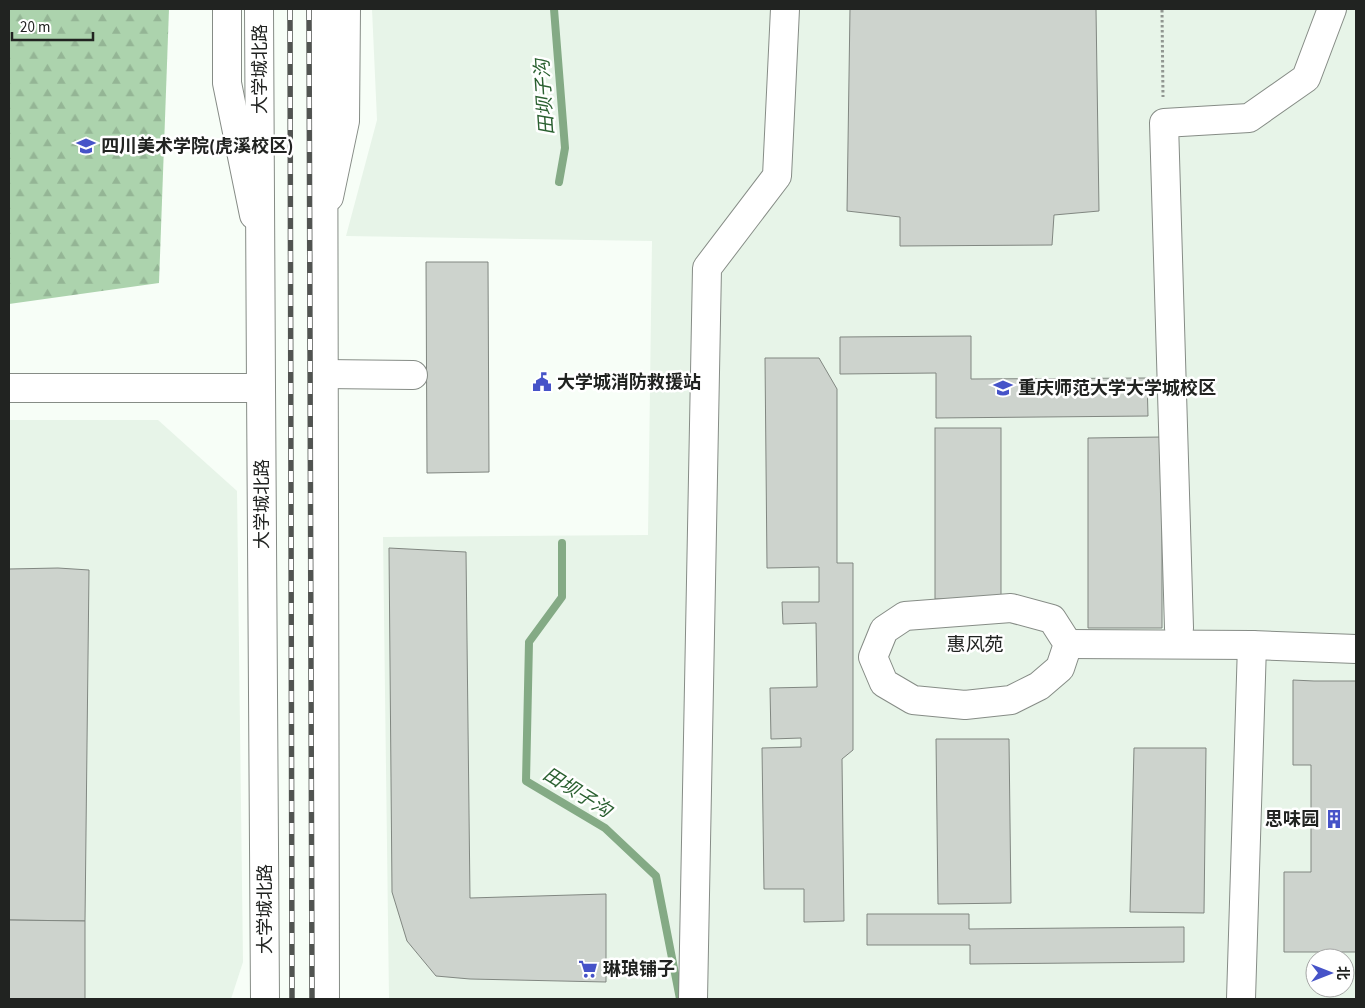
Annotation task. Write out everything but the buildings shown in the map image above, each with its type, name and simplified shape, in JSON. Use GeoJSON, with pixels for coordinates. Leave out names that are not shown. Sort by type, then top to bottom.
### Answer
{"type":"FeatureCollection","features":[{"type":"Feature","properties":{"kind":"main road"},"geometry":{"type":"LineString","coordinates":[[227,9],[227,83],[260,247]]}},
{"type":"Feature","properties":{"kind":"main road","name":"大学城北路"},"geometry":{"type":"LineString","coordinates":[[259,9],[266,999]]}},
{"type":"Feature","properties":{"kind":"main road"},"geometry":{"type":"LineString","coordinates":[[324,9],[325,999]]}},
{"type":"Feature","properties":{"kind":"main road"},"geometry":{"type":"LineString","coordinates":[[324,220],[345,121],[346,9]]}},
{"type":"Feature","properties":{"kind":"main road"},"geometry":{"type":"LineString","coordinates":[[693,999],[706,268],[777,176],[785,9]]}},
{"type":"Feature","properties":{"kind":"main road"},"geometry":{"type":"LineString","coordinates":[[1179,628],[1164,123],[1249,118],[1306,78],[1332,9]]}},
{"type":"Feature","properties":{"kind":"main road"},"geometry":{"type":"LineString","coordinates":[[324,374],[413,375]]}},
{"type":"Feature","properties":{"kind":"main road"},"geometry":{"type":"LineString","coordinates":[[9,388],[261,388]]}},
{"type":"Feature","properties":{"kind":"main road"},"geometry":{"type":"LineString","coordinates":[[1001,608],[1011,608],[1052,619],[1068,644],[1060,668],[1039,686],[1011,700],[965,705],[913,700],[884,683],[873,657],[884,630],[904,616],[1001,608]]}},
{"type":"Feature","properties":{"kind":"main road"},"geometry":{"type":"LineString","coordinates":[[1068,644],[1356,649]]}},
{"type":"Feature","properties":{"kind":"main road"},"geometry":{"type":"LineString","coordinates":[[1241,999],[1252,646]]}},
{"type":"Feature","properties":{"kind":"path"},"geometry":{"type":"LineString","coordinates":[[1162,10],[1164,123]]}},
{"type":"Feature","properties":{"kind":"shaded area","name":"重庆师范大学大学城校区"},"geometry":{"type":"Polygon","coordinates":[[[372,9],[1356,9],[1356,999],[389,999],[383,537],[648,535],[652,241],[346,236],[377,120],[372,9]]]}},
{"type":"Feature","properties":{"kind":"shaded area"},"geometry":{"type":"Polygon","coordinates":[[[9,420],[158,420],[237,491],[243,962],[231,999],[9,999],[9,420]]]}},
{"type":"Feature","properties":{"kind":"green space","name":"四川美术学院(虎溪校区)"},"geometry":{"type":"Polygon","coordinates":[[[9,9],[169,9],[159,283],[9,304],[9,9]]]}},
{"type":"Feature","properties":{"kind":"waterway","name":"田坝子沟"},"geometry":{"type":"LineString","coordinates":[[554,9],[565,148],[559,182]]}},
{"type":"Feature","properties":{"kind":"waterway","name":"田坝子沟"},"geometry":{"type":"LineString","coordinates":[[562,543],[562,597],[529,642],[526,781],[605,828],[656,876],[680,999]]}},
{"type":"Feature","properties":{"kind":"railway"},"geometry":{"type":"LineString","coordinates":[[290,9],[292,999]]}},
{"type":"Feature","properties":{"kind":"railway"},"geometry":{"type":"LineString","coordinates":[[309,9],[312,999]]}},
{"type":"Feature","properties":{"kind":"place","name":"四川美术学院(虎溪校区)"},"geometry":{"type":"Point","coordinates":[86,146]}},
{"type":"Feature","properties":{"kind":"place","name":"大学城消防救援站"},"geometry":{"type":"Point","coordinates":[542,382]}},
{"type":"Feature","properties":{"kind":"place","name":"重庆师范大学大学城校区"},"geometry":{"type":"Point","coordinates":[1003,388]}},
{"type":"Feature","properties":{"kind":"place","name":"思味园"},"geometry":{"type":"Point","coordinates":[1334,819]}},
{"type":"Feature","properties":{"kind":"place","name":"琳琅铺子"},"geometry":{"type":"Point","coordinates":[588,969]}},
{"type":"Feature","properties":{"kind":"district","name":"惠风苑"},"geometry":{"type":"Point","coordinates":[975,645]}}]}
